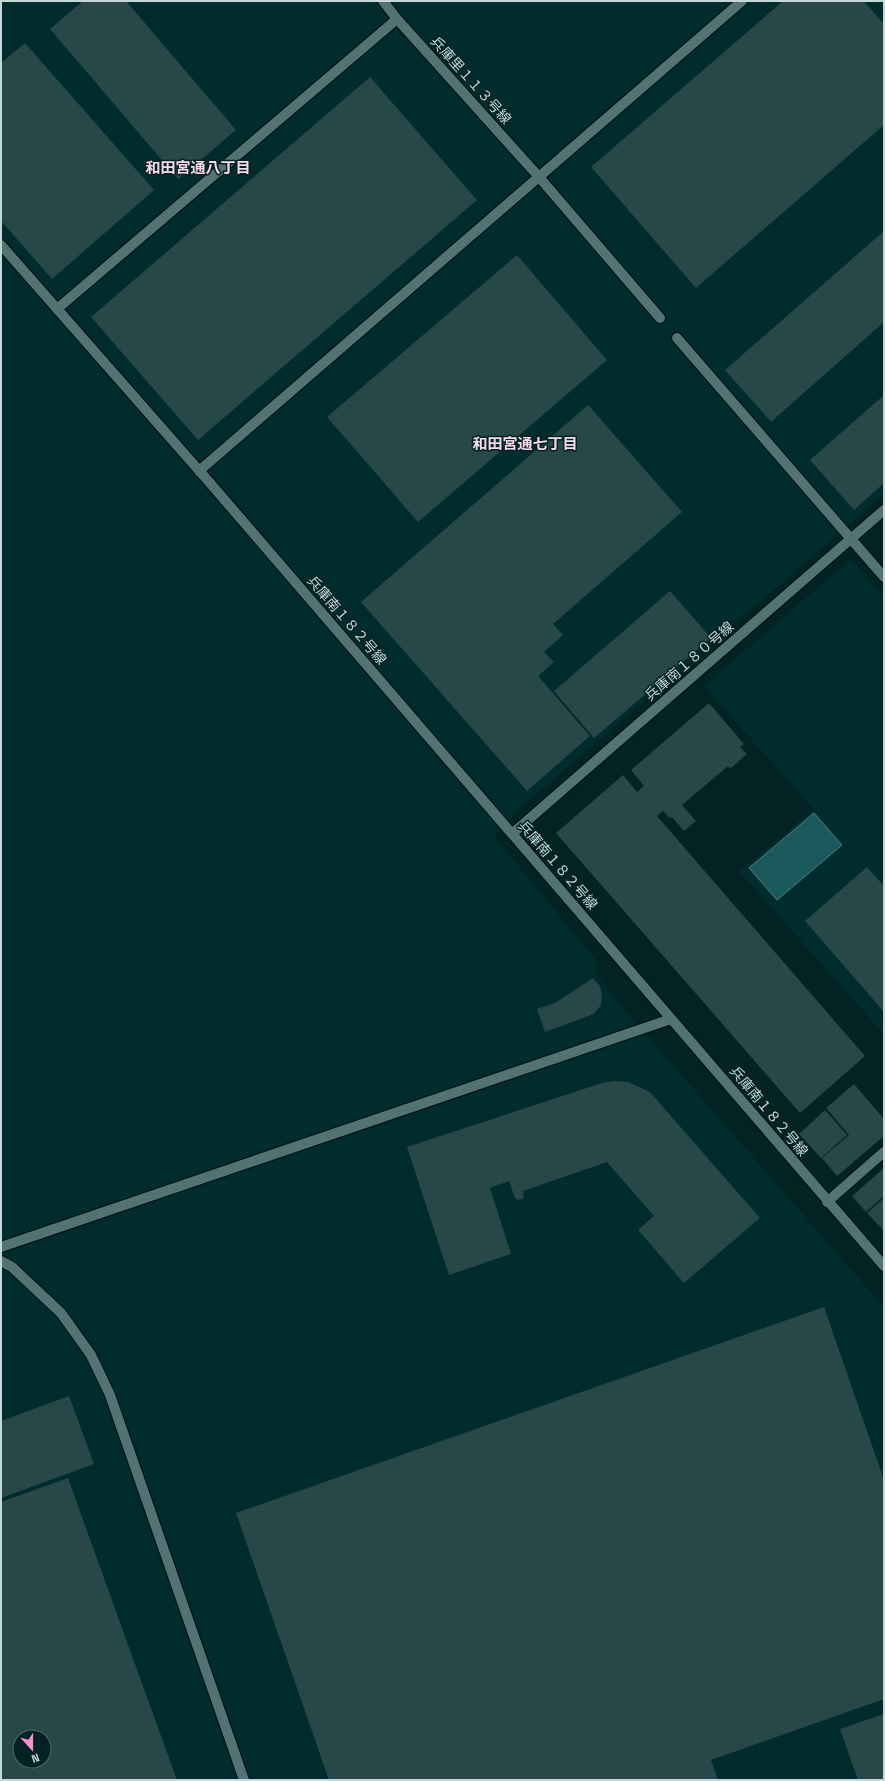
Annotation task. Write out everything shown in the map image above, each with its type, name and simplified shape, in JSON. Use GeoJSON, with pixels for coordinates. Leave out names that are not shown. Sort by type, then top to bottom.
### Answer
{"type":"FeatureCollection","features":[{"type":"Feature","properties":{"kind":"street","name":"兵庫里１１３号線"},"geometry":{"type":"LineString","coordinates":[[383,1],[397,19],[539,176],[660,318]]}},
{"type":"Feature","properties":{"kind":"street"},"geometry":{"type":"LineString","coordinates":[[199,471],[742,1]]}},
{"type":"Feature","properties":{"kind":"street"},"geometry":{"type":"LineString","coordinates":[[57,309],[397,19]]}},
{"type":"Feature","properties":{"kind":"street","name":"兵庫南１８２号線"},"geometry":{"type":"LineString","coordinates":[[1,245],[210,483],[513,833],[827,1202],[884,1266]]}},
{"type":"Feature","properties":{"kind":"street"},"geometry":{"type":"LineString","coordinates":[[677,338],[884,577]]}},
{"type":"Feature","properties":{"kind":"street","name":"兵庫南１８０号線"},"geometry":{"type":"LineString","coordinates":[[513,833],[884,510]]}},
{"type":"Feature","properties":{"kind":"street"},"geometry":{"type":"LineString","coordinates":[[1,1247],[671,1019]]}},
{"type":"Feature","properties":{"kind":"street"},"geometry":{"type":"LineString","coordinates":[[827,1202],[884,1152]]}},
{"type":"Feature","properties":{"kind":"street"},"geometry":{"type":"LineString","coordinates":[[1,1261],[12,1267],[61,1313],[91,1355],[110,1395],[244,1780]]}},
{"type":"Feature","properties":{"kind":"shaded area"},"geometry":{"type":"Polygon","coordinates":[[[1,1],[884,1],[884,495],[518,810],[494,836],[597,961],[595,972],[610,993],[884,1307],[884,1780],[1,1780],[1,1]]]}},
{"type":"Feature","properties":{"kind":"shaded area"},"geometry":{"type":"Polygon","coordinates":[[[851,559],[884,597],[884,1034],[739,872],[813,809],[704,686],[851,559]]]}},
{"type":"Feature","properties":{"kind":"shaded area"},"geometry":{"type":"Polygon","coordinates":[[[814,813],[842,845],[777,900],[749,868],[814,813]]]}},
{"type":"Feature","properties":{"kind":"building"},"geometry":{"type":"Polygon","coordinates":[[[83,1],[126,1],[236,130],[178,179],[50,29],[83,1]]]}},
{"type":"Feature","properties":{"kind":"building"},"geometry":{"type":"Polygon","coordinates":[[[783,1],[864,1],[884,24],[884,125],[696,288],[591,167],[783,1]]]}},
{"type":"Feature","properties":{"kind":"building"},"geometry":{"type":"Polygon","coordinates":[[[25,43],[154,190],[52,279],[1,221],[1,63],[25,43]]]}},
{"type":"Feature","properties":{"kind":"building"},"geometry":{"type":"Polygon","coordinates":[[[370,77],[477,200],[198,440],[91,317],[370,77]]]}},
{"type":"Feature","properties":{"kind":"building"},"geometry":{"type":"Polygon","coordinates":[[[884,231],[884,322],[771,422],[725,370],[884,231]]]}},
{"type":"Feature","properties":{"kind":"building"},"geometry":{"type":"Polygon","coordinates":[[[517,255],[607,360],[418,522],[327,417],[517,255]]]}},
{"type":"Feature","properties":{"kind":"building"},"geometry":{"type":"Polygon","coordinates":[[[884,395],[884,483],[854,510],[810,460],[884,395]]]}},
{"type":"Feature","properties":{"kind":"building"},"geometry":{"type":"Polygon","coordinates":[[[588,405],[682,512],[553,624],[563,635],[544,652],[554,662],[538,676],[590,736],[527,791],[361,602],[588,405]]]}},
{"type":"Feature","properties":{"kind":"building"},"geometry":{"type":"Polygon","coordinates":[[[670,591],[711,638],[594,738],[554,691],[670,591]]]}},
{"type":"Feature","properties":{"kind":"building"},"geometry":{"type":"Polygon","coordinates":[[[709,703],[744,744],[740,747],[747,754],[731,768],[727,767],[682,805],[696,821],[684,831],[672,817],[670,818],[663,811],[657,816],[865,1056],[800,1113],[556,833],[623,775],[637,792],[644,786],[631,770],[709,703]]]}},
{"type":"Feature","properties":{"kind":"building"},"geometry":{"type":"Polygon","coordinates":[[[867,867],[884,886],[884,1012],[805,921],[867,867]]]}},
{"type":"Feature","properties":{"kind":"building"},"geometry":{"type":"Polygon","coordinates":[[[593,978],[600,986],[602,996],[601,1005],[594,1014],[545,1032],[537,1009],[555,1003],[593,978]]]}},
{"type":"Feature","properties":{"kind":"building"},"geometry":{"type":"Polygon","coordinates":[[[615,1081],[628,1082],[650,1092],[760,1218],[684,1283],[638,1230],[654,1216],[607,1162],[523,1191],[524,1198],[517,1200],[509,1181],[490,1188],[511,1254],[449,1275],[407,1147],[602,1083],[615,1081]]]}},
{"type":"Feature","properties":{"kind":"building"},"geometry":{"type":"Polygon","coordinates":[[[854,1084],[884,1119],[884,1136],[837,1176],[822,1158],[849,1135],[826,1108],[854,1084]]]}},
{"type":"Feature","properties":{"kind":"building"},"geometry":{"type":"Polygon","coordinates":[[[825,1110],[847,1135],[821,1158],[799,1134],[825,1110]]]}},
{"type":"Feature","properties":{"kind":"building"},"geometry":{"type":"Polygon","coordinates":[[[884,1168],[884,1196],[866,1212],[852,1196],[884,1168]]]}},
{"type":"Feature","properties":{"kind":"building"},"geometry":{"type":"Polygon","coordinates":[[[884,1198],[884,1231],[867,1213],[884,1198]]]}},
{"type":"Feature","properties":{"kind":"building"},"geometry":{"type":"Polygon","coordinates":[[[824,1307],[884,1480],[884,1699],[711,1760],[718,1780],[329,1780],[236,1513],[824,1307]]]}},
{"type":"Feature","properties":{"kind":"building"},"geometry":{"type":"Polygon","coordinates":[[[69,1396],[94,1464],[1,1498],[1,1421],[69,1396]]]}},
{"type":"Feature","properties":{"kind":"building"},"geometry":{"type":"Polygon","coordinates":[[[68,1478],[177,1780],[1,1780],[1,1502],[68,1478]]]}},
{"type":"Feature","properties":{"kind":"building"},"geometry":{"type":"Polygon","coordinates":[[[884,1714],[884,1780],[858,1780],[840,1729],[884,1714]]]}},
{"type":"Feature","properties":{"kind":"district","name":"和田宮通八丁目"},"geometry":{"type":"Point","coordinates":[198,168]}},
{"type":"Feature","properties":{"kind":"district","name":"和田宮通七丁目"},"geometry":{"type":"Point","coordinates":[525,444]}}]}
